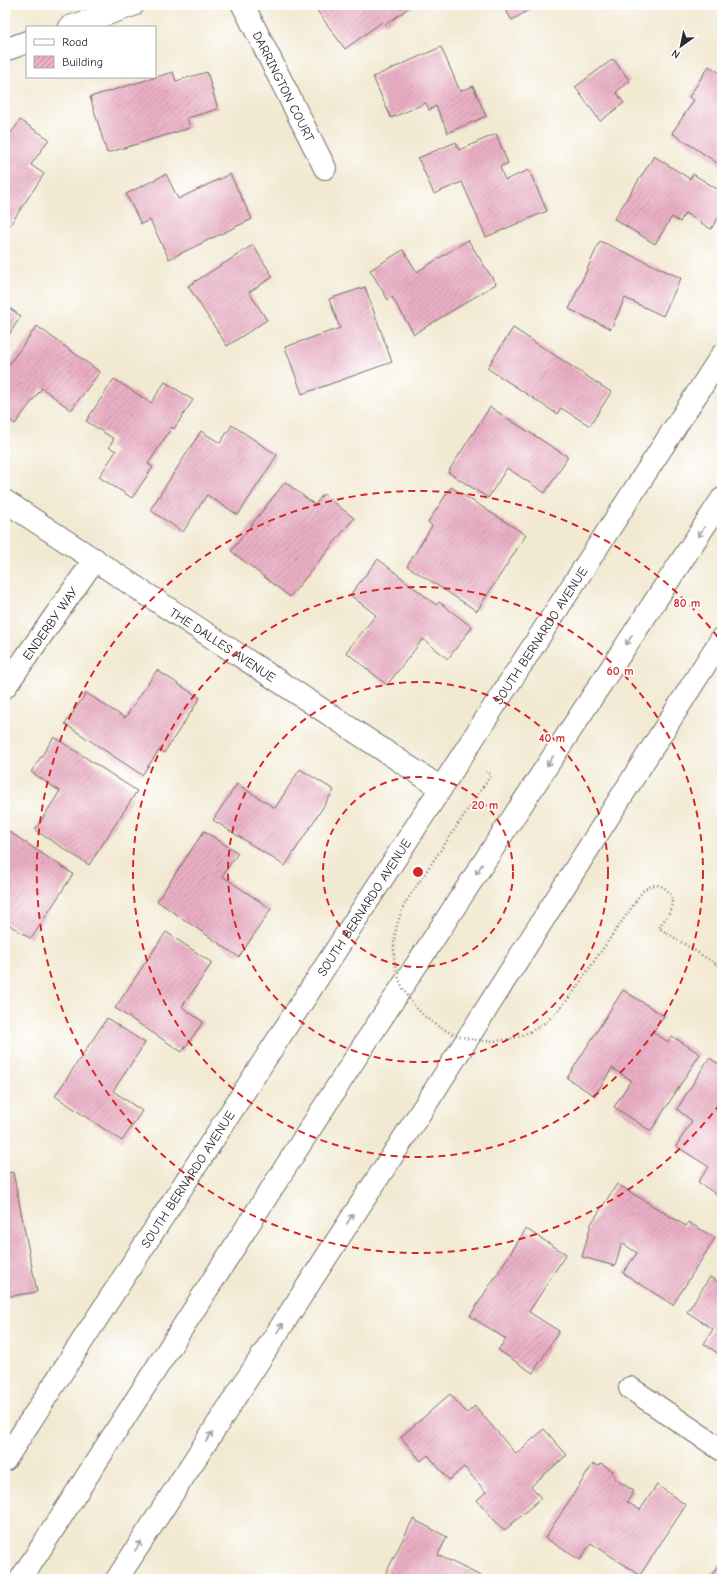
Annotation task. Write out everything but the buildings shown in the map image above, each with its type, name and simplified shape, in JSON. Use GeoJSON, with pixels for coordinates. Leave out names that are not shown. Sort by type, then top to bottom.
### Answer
{"type":"FeatureCollection","features":[{"type":"Feature","properties":{"kind":"main road"},"geometry":{"type":"LineString","coordinates":[[73,26],[133,5]]}},
{"type":"Feature","properties":{"kind":"main road","name":"DARRINGTON COURT"},"geometry":{"type":"LineString","coordinates":[[243,5],[325,168]]}},
{"type":"Feature","properties":{"kind":"main road"},"geometry":{"type":"LineString","coordinates":[[5,50],[26,42]]}},
{"type":"Feature","properties":{"kind":"main road","name":"SOUTH BERNARDO AVENUE"},"geometry":{"type":"LineString","coordinates":[[5,1460],[722,356]]}},
{"type":"Feature","properties":{"kind":"main road"},"geometry":{"type":"LineString","coordinates":[[21,1579],[364,1044],[722,499]]}},
{"type":"Feature","properties":{"kind":"main road","name":"THE DALLES AVENUE"},"geometry":{"type":"LineString","coordinates":[[5,501],[441,788]]}},
{"type":"Feature","properties":{"kind":"main road","name":"ENDERBY WAY"},"geometry":{"type":"LineString","coordinates":[[5,688],[95,559]]}},
{"type":"Feature","properties":{"kind":"main road"},"geometry":{"type":"LineString","coordinates":[[117,1579],[437,1086],[722,638]]}},
{"type":"Feature","properties":{"kind":"main road"},"geometry":{"type":"LineString","coordinates":[[630,1388],[722,1450]]}},
{"type":"Feature","properties":{"kind":"path"},"geometry":{"type":"LineString","coordinates":[[479,773],[482,769],[491,775],[405,903],[396,925],[394,948],[397,971],[406,993],[420,1012],[438,1027],[459,1037],[482,1042],[506,1040],[528,1033],[548,1021],[564,1004],[636,901],[648,887],[657,885],[665,887],[671,894],[672,903],[659,928],[722,968]]}}]}
